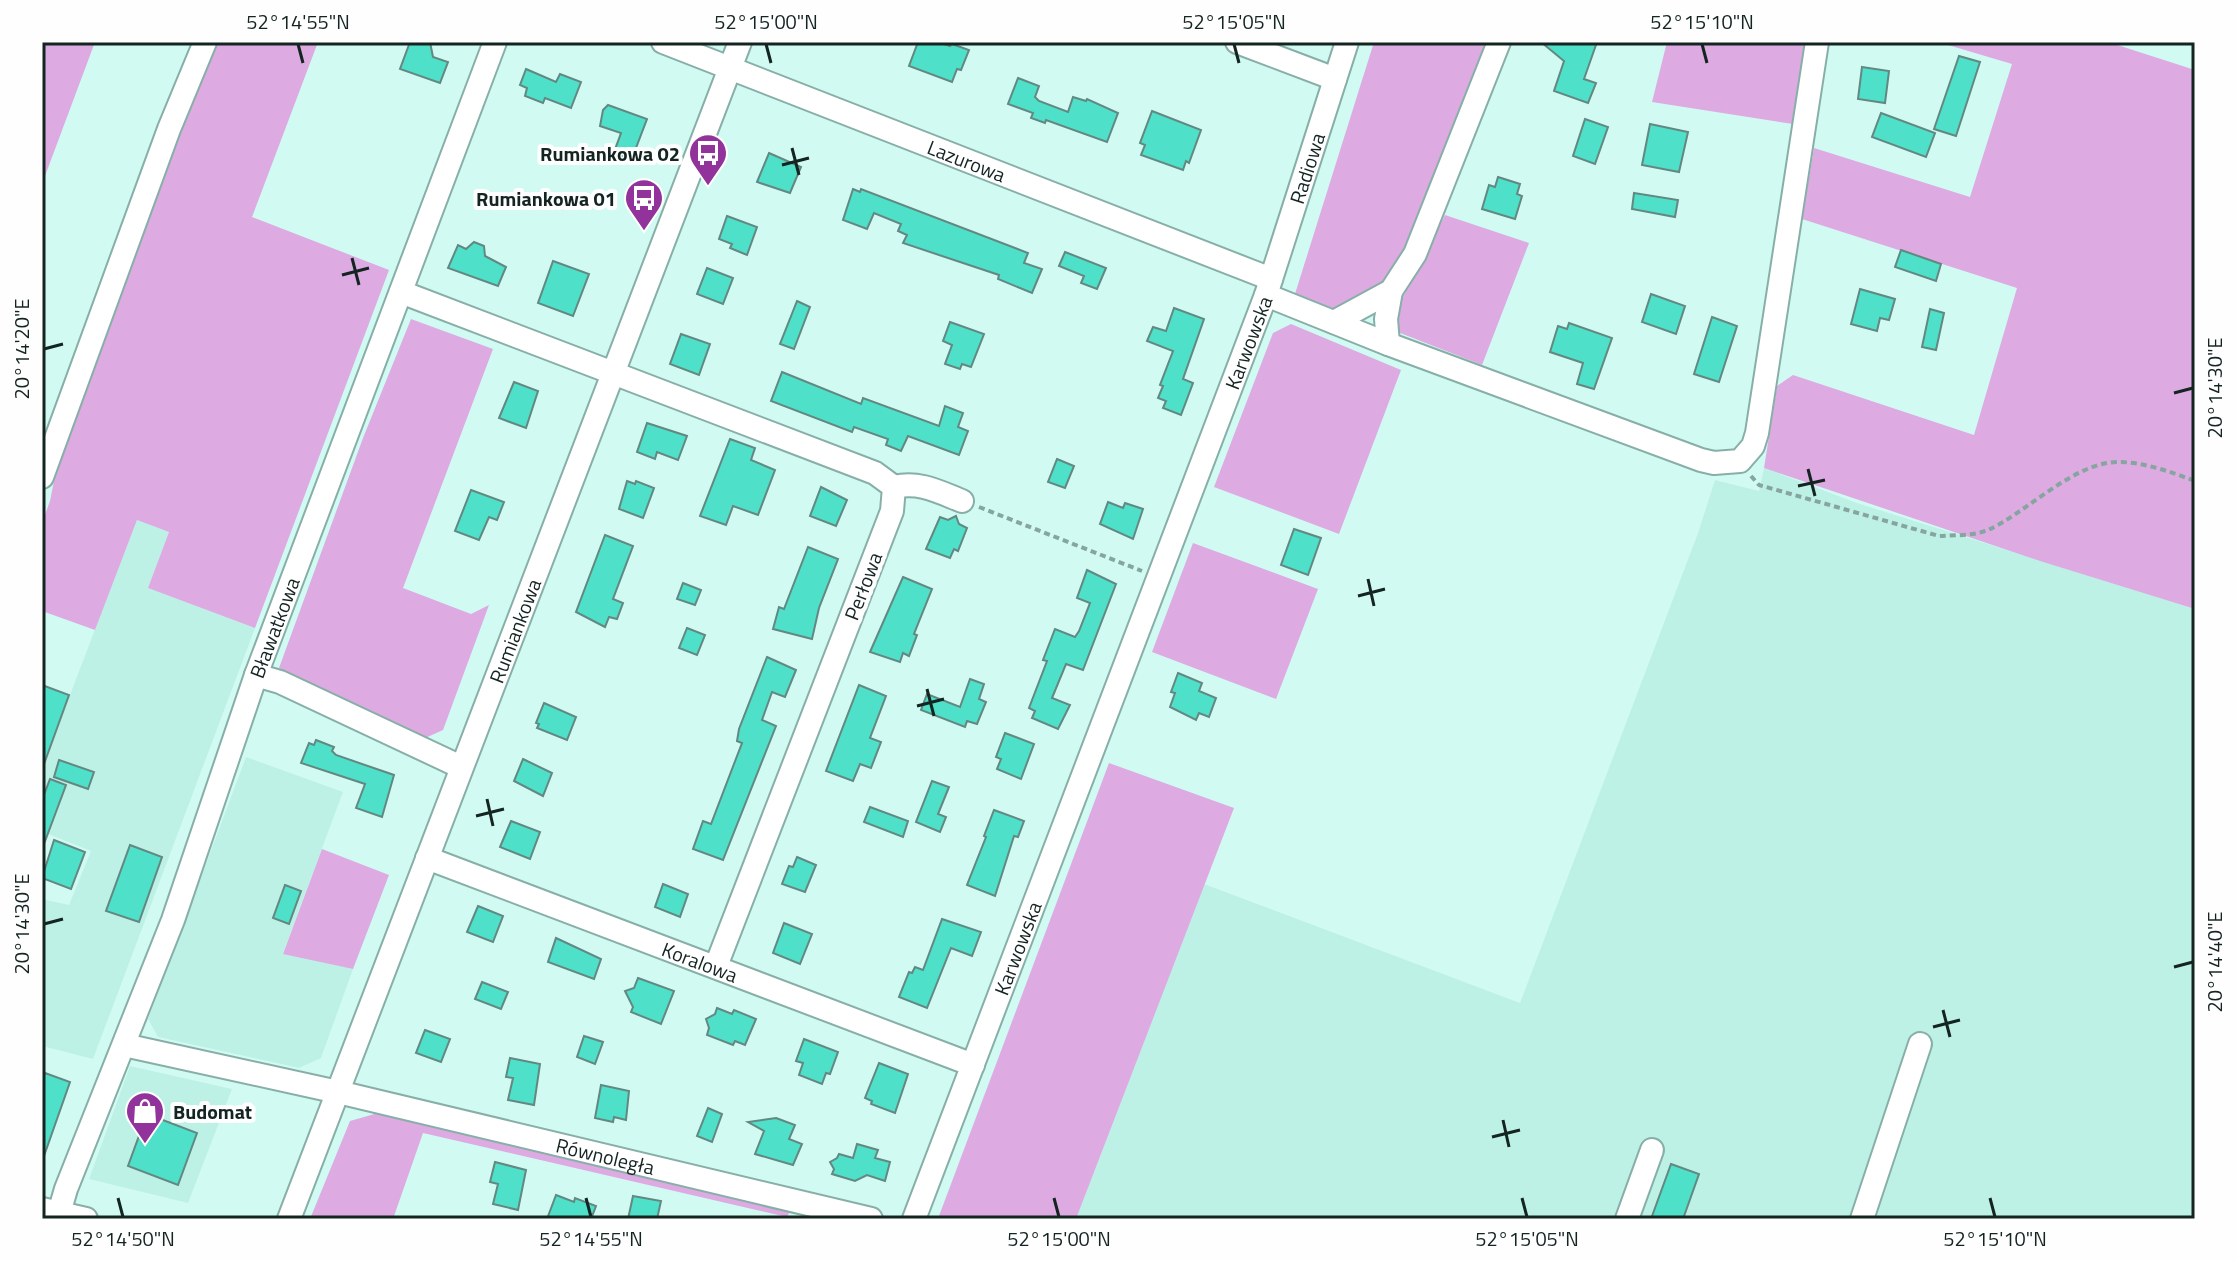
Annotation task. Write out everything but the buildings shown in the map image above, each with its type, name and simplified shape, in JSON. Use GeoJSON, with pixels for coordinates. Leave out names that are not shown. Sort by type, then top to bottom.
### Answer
{"type":"FeatureCollection","features":[{"type":"Feature","properties":{"kind":"street"},"geometry":{"type":"LineString","coordinates":[[42,477],[169,129],[205,42]]}},
{"type":"Feature","properties":{"kind":"street","name":"Bławatkowa"},"geometry":{"type":"LineString","coordinates":[[51,1211],[66,1189],[173,920],[256,675],[495,42]]}},
{"type":"Feature","properties":{"kind":"street","name":"Lazurowa"},"geometry":{"type":"LineString","coordinates":[[663,42],[1269,287]]}},
{"type":"Feature","properties":{"kind":"street","name":"Rumiankowa"},"geometry":{"type":"LineString","coordinates":[[289,1219],[740,42]]}},
{"type":"Feature","properties":{"kind":"street"},"geometry":{"type":"LineString","coordinates":[[1237,42],[1335,79]]}},
{"type":"Feature","properties":{"kind":"street","name":"Radiowa"},"geometry":{"type":"LineString","coordinates":[[1269,287],[1347,42]]}},
{"type":"Feature","properties":{"kind":"street"},"geometry":{"type":"LineString","coordinates":[[1388,344],[1386,319],[1391,291],[1415,254],[1499,42]]}},
{"type":"Feature","properties":{"kind":"street"},"geometry":{"type":"LineString","coordinates":[[1740,461],[1753,446],[1757,433],[1817,42]]}},
{"type":"Feature","properties":{"kind":"street","name":"Karwowska"},"geometry":{"type":"LineString","coordinates":[[914,1219],[1269,287],[1334,322],[1388,344],[1701,460],[1714,463],[1740,461]]}},
{"type":"Feature","properties":{"kind":"street"},"geometry":{"type":"LineString","coordinates":[[1334,322],[1391,291]]}},
{"type":"Feature","properties":{"kind":"street"},"geometry":{"type":"LineString","coordinates":[[401,292],[875,473],[894,487],[908,484],[924,486],[962,501]]}},
{"type":"Feature","properties":{"kind":"street","name":"Perłowa"},"geometry":{"type":"LineString","coordinates":[[716,966],[892,511],[894,487]]}},
{"type":"Feature","properties":{"kind":"street"},"geometry":{"type":"LineString","coordinates":[[256,675],[280,682],[461,767]]}},
{"type":"Feature","properties":{"kind":"street","name":"Koralowa"},"geometry":{"type":"LineString","coordinates":[[427,858],[973,1065]]}},
{"type":"Feature","properties":{"kind":"street"},"geometry":{"type":"LineString","coordinates":[[1862,1219],[1920,1044]]}},
{"type":"Feature","properties":{"kind":"street","name":"Równoległa"},"geometry":{"type":"LineString","coordinates":[[124,1045],[338,1092],[871,1219]]}},
{"type":"Feature","properties":{"kind":"street"},"geometry":{"type":"LineString","coordinates":[[1627,1219],[1652,1150]]}},
{"type":"Feature","properties":{"kind":"street"},"geometry":{"type":"LineString","coordinates":[[51,1211],[86,1219]]}},
{"type":"Feature","properties":{"kind":"path"},"geometry":{"type":"LineString","coordinates":[[1740,461],[1759,485],[1939,536],[1968,535],[1988,530],[2077,474],[2116,462],[2161,469],[2195,481]]}},
{"type":"Feature","properties":{"kind":"path"},"geometry":{"type":"LineString","coordinates":[[962,501],[1159,578]]}},
{"type":"Feature","properties":{"kind":"shaded area"},"geometry":{"type":"Polygon","coordinates":[[[42,42],[95,42],[42,184],[42,42]]]}},
{"type":"Feature","properties":{"kind":"shaded area"},"geometry":{"type":"Polygon","coordinates":[[[211,42],[318,42],[252,217],[389,270],[255,628],[148,588],[169,532],[137,520],[95,630],[42,611],[42,523],[59,456],[211,42]]]}},
{"type":"Feature","properties":{"kind":"shaded area"},"geometry":{"type":"Polygon","coordinates":[[[1374,42],[1491,42],[1398,271],[1378,290],[1340,311],[1295,294],[1374,42]]]}},
{"type":"Feature","properties":{"kind":"shaded area"},"geometry":{"type":"Polygon","coordinates":[[[1667,42],[1806,42],[1793,124],[1652,102],[1667,42]]]}},
{"type":"Feature","properties":{"kind":"shaded area"},"geometry":{"type":"Polygon","coordinates":[[[1938,42],[2108,42],[2195,70],[2195,609],[2040,561],[1764,468],[1777,386],[1793,375],[1974,435],[2017,288],[1802,219],[1814,148],[1970,197],[2012,64],[1938,42]]]}},
{"type":"Feature","properties":{"kind":"shaded area"},"geometry":{"type":"Polygon","coordinates":[[[1445,215],[1529,243],[1482,365],[1395,331],[1400,303],[1445,215]]]}},
{"type":"Feature","properties":{"kind":"shaded area"},"geometry":{"type":"Polygon","coordinates":[[[411,319],[493,349],[403,588],[471,614],[489,605],[443,730],[423,739],[279,668],[363,438],[411,319]]]}},
{"type":"Feature","properties":{"kind":"shaded area"},"geometry":{"type":"Polygon","coordinates":[[[1291,324],[1401,370],[1339,534],[1214,487],[1273,333],[1291,324]]]}},
{"type":"Feature","properties":{"kind":"shaded area"},"geometry":{"type":"Polygon","coordinates":[[[1764,468],[1857,503],[2195,609],[2195,1219],[1076,1219],[1204,884],[1520,1003],[1698,533],[1715,480],[1759,491],[1764,468]]]}},
{"type":"Feature","properties":{"kind":"shaded area"},"geometry":{"type":"Polygon","coordinates":[[[137,520],[169,532],[148,588],[255,628],[93,1059],[42,1046],[42,899],[69,905],[91,851],[48,834],[45,841],[42,840],[42,768],[137,520]]]}},
{"type":"Feature","properties":{"kind":"shaded area"},"geometry":{"type":"Polygon","coordinates":[[[1193,543],[1318,589],[1276,699],[1152,652],[1193,543]]]}},
{"type":"Feature","properties":{"kind":"shaded area"},"geometry":{"type":"Polygon","coordinates":[[[246,757],[343,792],[283,953],[353,969],[321,1058],[299,1068],[158,1037],[148,1019],[246,757]]]}},
{"type":"Feature","properties":{"kind":"shaded area"},"geometry":{"type":"Polygon","coordinates":[[[1109,763],[1234,808],[1076,1219],[947,1219],[939,1216],[1109,763]]]}},
{"type":"Feature","properties":{"kind":"shaded area"},"geometry":{"type":"Polygon","coordinates":[[[322,849],[389,875],[353,969],[283,954],[322,849]]]}},
{"type":"Feature","properties":{"kind":"shaded area"},"geometry":{"type":"Polygon","coordinates":[[[130,1066],[232,1089],[188,1203],[89,1179],[130,1066]]]}},
{"type":"Feature","properties":{"kind":"shaded area"},"geometry":{"type":"Polygon","coordinates":[[[378,1113],[790,1211],[787,1217],[423,1133],[393,1219],[310,1219],[350,1121],[378,1113]]]}},
{"type":"Feature","properties":{"kind":"place","name":"Rumiankowa 02"},"geometry":{"type":"Point","coordinates":[708,187]}},
{"type":"Feature","properties":{"kind":"place","name":"Rumiankowa 01"},"geometry":{"type":"Point","coordinates":[644,232]}},
{"type":"Feature","properties":{"kind":"place","name":"Budomat"},"geometry":{"type":"Point","coordinates":[145,1145]}}]}
